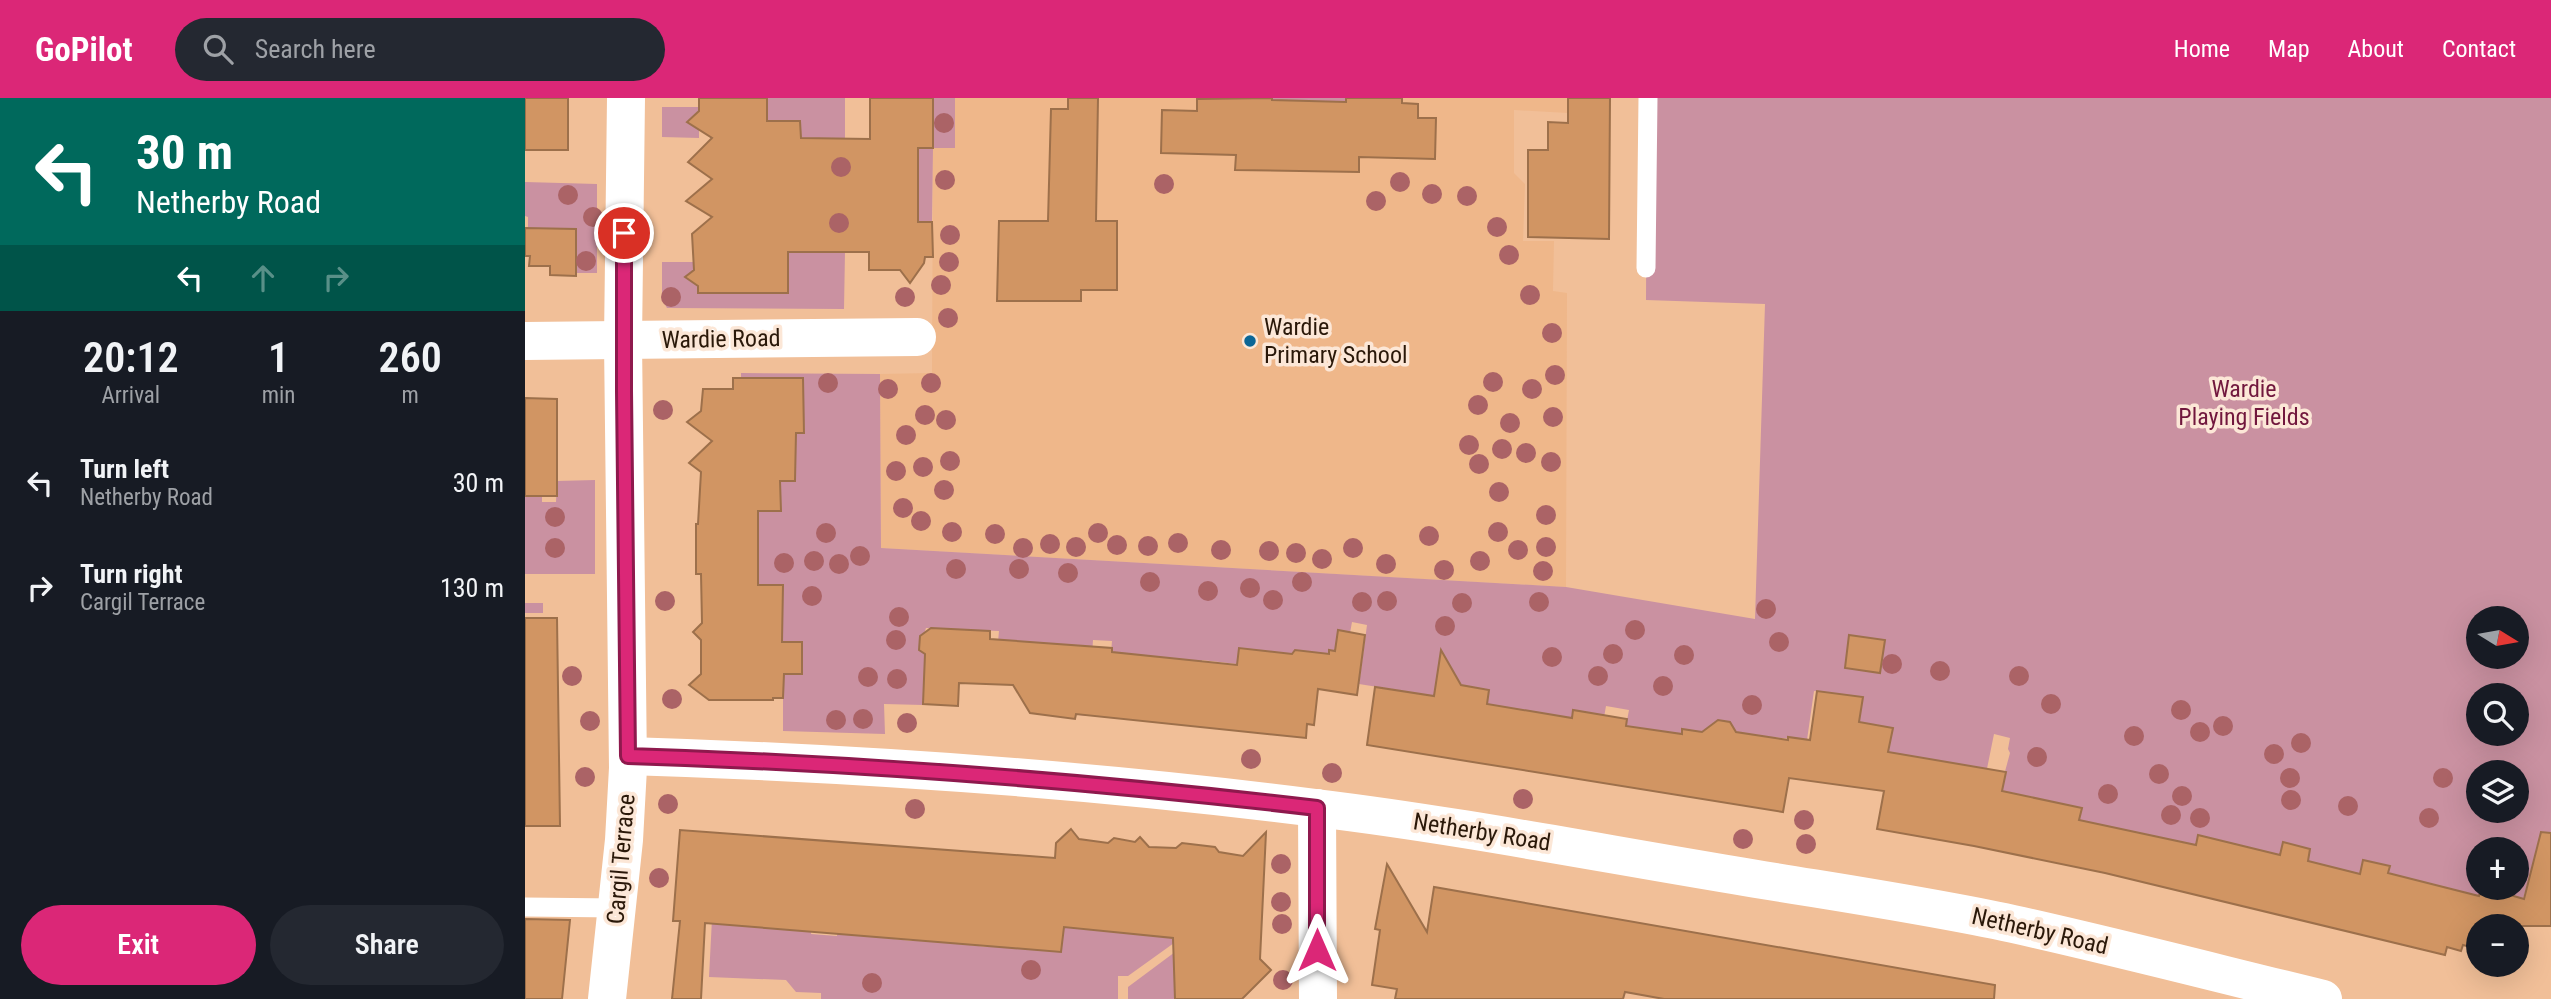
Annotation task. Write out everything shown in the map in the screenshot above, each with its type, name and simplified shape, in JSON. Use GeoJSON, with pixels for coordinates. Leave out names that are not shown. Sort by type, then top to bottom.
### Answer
{"type":"FeatureCollection","features":[{"type":"Feature","properties":{"kind":"street","name":"Cargil Terrace"},"geometry":{"type":"LineString","coordinates":[[607,999],[617,908],[628,756],[624,341],[626,98]]}},
{"type":"Feature","properties":{"kind":"street","name":"Wardie Road"},"geometry":{"type":"LineString","coordinates":[[525,341],[917,337]]}},
{"type":"Feature","properties":{"kind":"street","name":"Netherby Road"},"geometry":{"type":"LineString","coordinates":[[628,756],[980,774],[1114,785],[1317,808],[1520,837],[1916,905],[2109,946],[2323,999]]}},
{"type":"Feature","properties":{"kind":"street"},"geometry":{"type":"LineString","coordinates":[[1317,808],[1318,999]]}},
{"type":"Feature","properties":{"kind":"lane"},"geometry":{"type":"LineString","coordinates":[[1646,268],[1648,98]]}},
{"type":"Feature","properties":{"kind":"lane"},"geometry":{"type":"LineString","coordinates":[[525,907],[617,908]]}},
{"type":"Feature","properties":{"kind":"shaded area","name":"Wardie Primary School"},"geometry":{"type":"Polygon","coordinates":[[[955,98],[1568,98],[1568,113],[1514,110],[1514,173],[1525,184],[1523,241],[1554,241],[1553,291],[1567,293],[1566,587],[881,548],[880,374],[932,373],[933,148],[955,148],[955,98]]]}},
{"type":"Feature","properties":{"kind":"green space"},"geometry":{"type":"Polygon","coordinates":[[[767,98],[845,98],[845,138],[814,138],[813,252],[845,252],[844,309],[667,308],[662,299],[662,262],[698,262],[698,266],[691,272],[692,282],[698,286],[698,293],[787,293],[767,277],[800,138],[800,122],[767,121],[767,98]]]}},
{"type":"Feature","properties":{"kind":"green space"},"geometry":{"type":"Polygon","coordinates":[[[933,98],[955,98],[955,148],[933,148],[932,222],[918,222],[918,148],[933,98]]]}},
{"type":"Feature","properties":{"kind":"green space"},"geometry":{"type":"Polygon","coordinates":[[[1346,98],[1346,102],[1272,100],[1346,98]]]}},
{"type":"Feature","properties":{"kind":"green space","name":"Wardie Playing Fields"},"geometry":{"type":"Polygon","coordinates":[[[1647,98],[2551,98],[2551,894],[2533,864],[2529,878],[2529,837],[2466,837],[2466,894],[2387,880],[2390,866],[2364,860],[2360,874],[2308,861],[2310,849],[2284,842],[2280,855],[2198,835],[2187,883],[2170,840],[2105,826],[2078,828],[2081,808],[2000,790],[2010,753],[2010,738],[1994,734],[1972,843],[1888,752],[1892,728],[1874,724],[1869,766],[1854,764],[1860,697],[1814,691],[1807,740],[1769,737],[1767,749],[1735,744],[1736,731],[1730,722],[1708,733],[1683,729],[1682,735],[1626,726],[1629,710],[1606,706],[1603,723],[1597,721],[1597,714],[1574,710],[1572,718],[1487,704],[1489,690],[1461,685],[1456,676],[1444,674],[1434,696],[1359,684],[1367,625],[1352,622],[1350,633],[1338,631],[1335,651],[1329,651],[1324,686],[1295,650],[1288,658],[1276,652],[1239,648],[1237,664],[1202,660],[1201,675],[1151,656],[1128,654],[1110,666],[1112,641],[1093,640],[1088,716],[1079,715],[1085,651],[1070,645],[998,642],[999,631],[926,628],[919,649],[925,654],[923,705],[884,704],[885,734],[783,731],[781,674],[802,674],[802,642],[780,642],[772,617],[702,617],[702,601],[783,601],[783,586],[757,587],[757,509],[769,433],[805,433],[804,422],[769,422],[803,404],[803,378],[741,378],[741,373],[880,374],[881,548],[1566,587],[1755,619],[1765,304],[1646,300],[1647,98]]]}},
{"type":"Feature","properties":{"kind":"green space"},"geometry":{"type":"Polygon","coordinates":[[[662,107],[699,107],[693,116],[693,126],[699,130],[699,138],[662,137],[662,107]]]}},
{"type":"Feature","properties":{"kind":"green space"},"geometry":{"type":"Polygon","coordinates":[[[525,182],[597,184],[597,273],[576,273],[576,229],[528,228],[528,217],[525,216],[525,182]]]}},
{"type":"Feature","properties":{"kind":"green space"},"geometry":{"type":"Polygon","coordinates":[[[595,480],[595,574],[525,574],[525,496],[542,496],[542,502],[556,502],[557,481],[595,480]]]}},
{"type":"Feature","properties":{"kind":"green space"},"geometry":{"type":"Polygon","coordinates":[[[525,603],[543,603],[543,613],[525,613],[525,603]]]}},
{"type":"Feature","properties":{"kind":"green space"},"geometry":{"type":"Polygon","coordinates":[[[813,901],[811,934],[837,936],[839,904],[887,907],[885,938],[912,941],[915,908],[963,914],[961,944],[987,947],[990,916],[1037,919],[1035,950],[1061,952],[1064,922],[1186,914],[1174,943],[1128,976],[1118,976],[1118,999],[821,999],[821,993],[796,992],[786,980],[709,977],[712,919],[813,901]]]}},
{"type":"Feature","properties":{"kind":"green space"},"geometry":{"type":"Polygon","coordinates":[[[1175,952],[1175,999],[1128,999],[1128,987],[1175,952]]]}},
{"type":"Feature","properties":{"kind":"building"},"geometry":{"type":"Polygon","coordinates":[[[525,98],[568,98],[568,150],[525,150],[525,98]]]}},
{"type":"Feature","properties":{"kind":"building"},"geometry":{"type":"Polygon","coordinates":[[[699,98],[767,98],[767,121],[800,121],[801,138],[870,139],[870,98],[933,98],[933,148],[918,148],[918,222],[932,222],[933,257],[925,257],[924,263],[910,283],[900,270],[869,270],[869,252],[788,252],[788,293],[698,293],[698,286],[685,277],[694,270],[692,234],[712,217],[686,201],[712,179],[688,162],[712,138],[687,122],[699,111],[699,98]]]}},
{"type":"Feature","properties":{"kind":"building"},"geometry":{"type":"Polygon","coordinates":[[[1068,98],[1098,98],[1096,221],[1117,221],[1117,290],[1081,290],[1081,301],[997,301],[999,221],[1048,221],[1051,109],[1068,109],[1068,98]]]}},
{"type":"Feature","properties":{"kind":"building"},"geometry":{"type":"Polygon","coordinates":[[[1272,98],[1346,102],[1346,98],[1402,98],[1402,103],[1418,104],[1418,118],[1436,118],[1435,159],[1359,157],[1359,172],[1235,170],[1236,155],[1161,153],[1162,110],[1197,111],[1197,99],[1272,98]]]}},
{"type":"Feature","properties":{"kind":"building"},"geometry":{"type":"Polygon","coordinates":[[[1568,98],[1610,98],[1609,239],[1528,237],[1528,150],[1548,150],[1548,122],[1568,123],[1568,98]]]}},
{"type":"Feature","properties":{"kind":"building"},"geometry":{"type":"Polygon","coordinates":[[[525,228],[576,229],[576,276],[550,275],[550,266],[529,266],[530,256],[525,256],[525,228]]]}},
{"type":"Feature","properties":{"kind":"building"},"geometry":{"type":"Polygon","coordinates":[[[733,378],[803,378],[804,433],[796,433],[795,481],[780,481],[781,511],[758,511],[758,585],[783,585],[782,642],[802,642],[802,674],[784,674],[783,698],[773,700],[709,700],[689,685],[701,674],[701,640],[693,632],[702,623],[701,574],[696,574],[696,524],[701,472],[689,463],[712,441],[687,422],[701,411],[703,389],[733,389],[733,378]]]}},
{"type":"Feature","properties":{"kind":"building"},"geometry":{"type":"Polygon","coordinates":[[[525,398],[557,399],[557,496],[525,496],[525,398]]]}},
{"type":"Feature","properties":{"kind":"building"},"geometry":{"type":"Polygon","coordinates":[[[525,618],[557,618],[560,826],[525,826],[525,618]]]}},
{"type":"Feature","properties":{"kind":"building"},"geometry":{"type":"Polygon","coordinates":[[[931,628],[990,631],[990,639],[1112,648],[1112,652],[1237,665],[1239,648],[1292,654],[1295,650],[1329,654],[1329,650],[1335,651],[1338,630],[1365,635],[1357,695],[1318,689],[1314,725],[1307,724],[1306,738],[1076,714],[1075,719],[1030,713],[1013,685],[959,683],[958,706],[923,704],[925,654],[919,650],[920,636],[931,628]]]}},
{"type":"Feature","properties":{"kind":"building"},"geometry":{"type":"Polygon","coordinates":[[[1849,635],[1885,640],[1880,673],[1845,668],[1849,635]]]}},
{"type":"Feature","properties":{"kind":"building"},"geometry":{"type":"Polygon","coordinates":[[[1441,650],[1461,685],[1489,690],[1487,704],[1572,718],[1573,710],[1627,719],[1626,726],[1682,734],[1682,729],[1702,732],[1718,720],[1730,722],[1736,732],[1788,740],[1788,737],[1810,740],[1817,691],[1863,697],[1859,722],[1893,728],[1888,752],[2006,772],[2002,791],[2082,808],[2079,820],[2196,845],[2198,835],[2280,855],[2283,842],[2310,849],[2308,861],[2360,874],[2363,860],[2390,866],[2388,873],[2466,893],[2466,900],[2529,900],[2529,879],[2541,832],[2551,833],[2551,926],[2529,926],[2529,914],[2466,914],[2466,946],[2463,945],[2461,951],[2447,947],[2445,955],[2105,873],[1877,829],[1884,791],[1789,778],[1783,812],[1367,745],[1375,687],[1434,696],[1441,650]]]}},
{"type":"Feature","properties":{"kind":"building"},"geometry":{"type":"Polygon","coordinates":[[[1071,829],[1079,839],[1108,843],[1114,838],[1135,842],[1140,837],[1149,847],[1176,848],[1182,843],[1215,847],[1219,852],[1243,856],[1266,832],[1260,959],[1271,970],[1242,999],[1175,999],[1173,938],[1064,927],[1061,952],[705,923],[701,999],[672,999],[680,921],[673,921],[680,830],[1055,858],[1056,843],[1071,829]]]}},
{"type":"Feature","properties":{"kind":"building"},"geometry":{"type":"Polygon","coordinates":[[[1387,864],[1427,932],[1434,887],[1995,985],[1994,999],[1664,999],[1625,992],[1623,999],[1395,999],[1397,989],[1372,985],[1380,930],[1375,929],[1387,864]]]}},
{"type":"Feature","properties":{"kind":"building"},"geometry":{"type":"Polygon","coordinates":[[[525,919],[570,920],[562,999],[525,999],[525,919]]]}},
{"type":"Feature","properties":{"kind":"place","name":"Wardie Primary School"},"geometry":{"type":"Point","coordinates":[1250,341]}},
{"type":"Feature","properties":{"kind":"route"},"geometry":{"type":"LineString","coordinates":[[624,233],[628,756],[980,774],[1114,785],[1317,808],[1317,950]]}}]}
